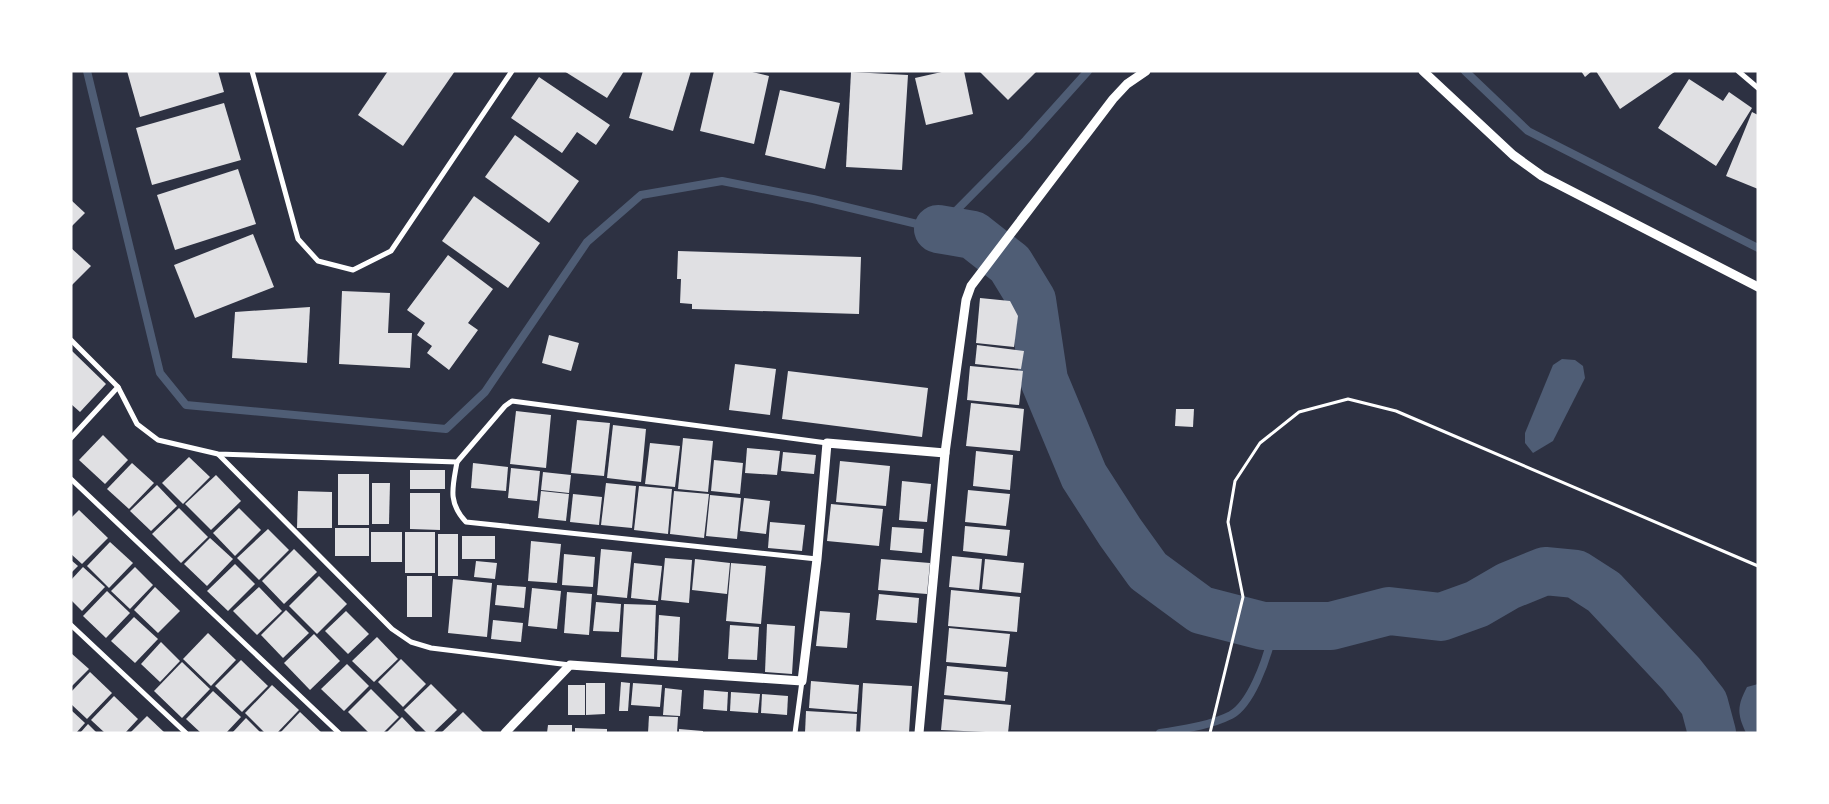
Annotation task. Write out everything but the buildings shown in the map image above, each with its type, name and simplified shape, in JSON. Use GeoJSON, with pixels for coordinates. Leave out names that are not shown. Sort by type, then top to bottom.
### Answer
{"type":"FeatureCollection","features":[{"type":"Feature","properties":{"kind":"street"},"geometry":{"type":"LineString","coordinates":[[252,71],[298,239],[318,261],[353,270],[391,251],[512,71]]}},
{"type":"Feature","properties":{"kind":"street"},"geometry":{"type":"LineString","coordinates":[[919,733],[945,454],[966,300],[971,286],[1113,99],[1127,84],[1146,71]]}},
{"type":"Feature","properties":{"kind":"street"},"geometry":{"type":"LineString","coordinates":[[1423,71],[1527,166],[1560,186],[1758,287]]}},
{"type":"Feature","properties":{"kind":"street"},"geometry":{"type":"LineString","coordinates":[[1738,71],[1758,88]]}},
{"type":"Feature","properties":{"kind":"street"},"geometry":{"type":"LineString","coordinates":[[71,340],[118,387],[137,424],[158,440],[218,454],[457,462]]}},
{"type":"Feature","properties":{"kind":"street"},"geometry":{"type":"LineString","coordinates":[[71,438],[118,387]]}},
{"type":"Feature","properties":{"kind":"street"},"geometry":{"type":"LineString","coordinates":[[817,560],[466,522],[456,512],[452,498],[457,462],[505,406],[512,401],[827,443],[945,454]]}},
{"type":"Feature","properties":{"kind":"street"},"geometry":{"type":"LineString","coordinates":[[796,733],[817,560],[827,443]]}},
{"type":"Feature","properties":{"kind":"street"},"geometry":{"type":"LineString","coordinates":[[218,454],[392,629],[411,642],[431,648],[570,665],[802,681]]}},
{"type":"Feature","properties":{"kind":"street"},"geometry":{"type":"LineString","coordinates":[[71,480],[339,733]]}},
{"type":"Feature","properties":{"kind":"street"},"geometry":{"type":"LineString","coordinates":[[71,625],[186,733]]}},
{"type":"Feature","properties":{"kind":"street"},"geometry":{"type":"LineString","coordinates":[[505,733],[570,665]]}},
{"type":"Feature","properties":{"kind":"path"},"geometry":{"type":"LineString","coordinates":[[1210,733],[1243,598],[1228,522],[1235,481],[1260,443],[1299,412],[1348,399],[1396,411],[1758,566]]}},
{"type":"Feature","properties":{"kind":"water"},"geometry":{"type":"Polygon","coordinates":[[[1562,359],[1575,360],[1583,366],[1585,378],[1553,441],[1533,453],[1525,443],[1525,433],[1553,365],[1562,359]]]}},
{"type":"Feature","properties":{"kind":"water"},"geometry":{"type":"Polygon","coordinates":[[[1758,684],[1758,733],[1746,733],[1739,710],[1741,700],[1747,687],[1758,684]]]}},
{"type":"Feature","properties":{"kind":"waterway"},"geometry":{"type":"LineString","coordinates":[[87,71],[160,373],[186,405],[446,429],[485,392],[587,242],[641,195],[722,181],[813,199],[938,229],[1026,140],[1088,71]]}},
{"type":"Feature","properties":{"kind":"waterway"},"geometry":{"type":"LineString","coordinates":[[1465,71],[1528,131],[1758,248]]}},
{"type":"Feature","properties":{"kind":"waterway"},"geometry":{"type":"LineString","coordinates":[[938,229],[973,235],[1010,264],[1032,300],[1044,380],[1084,476],[1148,571],[1201,610],[1263,626],[1331,626],[1389,611],[1441,617],[1477,604],[1508,586],[1545,571],[1576,574],[1604,592],[1681,674],[1704,703],[1712,733]]}},
{"type":"Feature","properties":{"kind":"waterway"},"geometry":{"type":"LineString","coordinates":[[1160,733],[1214,722],[1231,715],[1245,702],[1257,681],[1269,649],[1271,640],[1263,626]]}}]}
